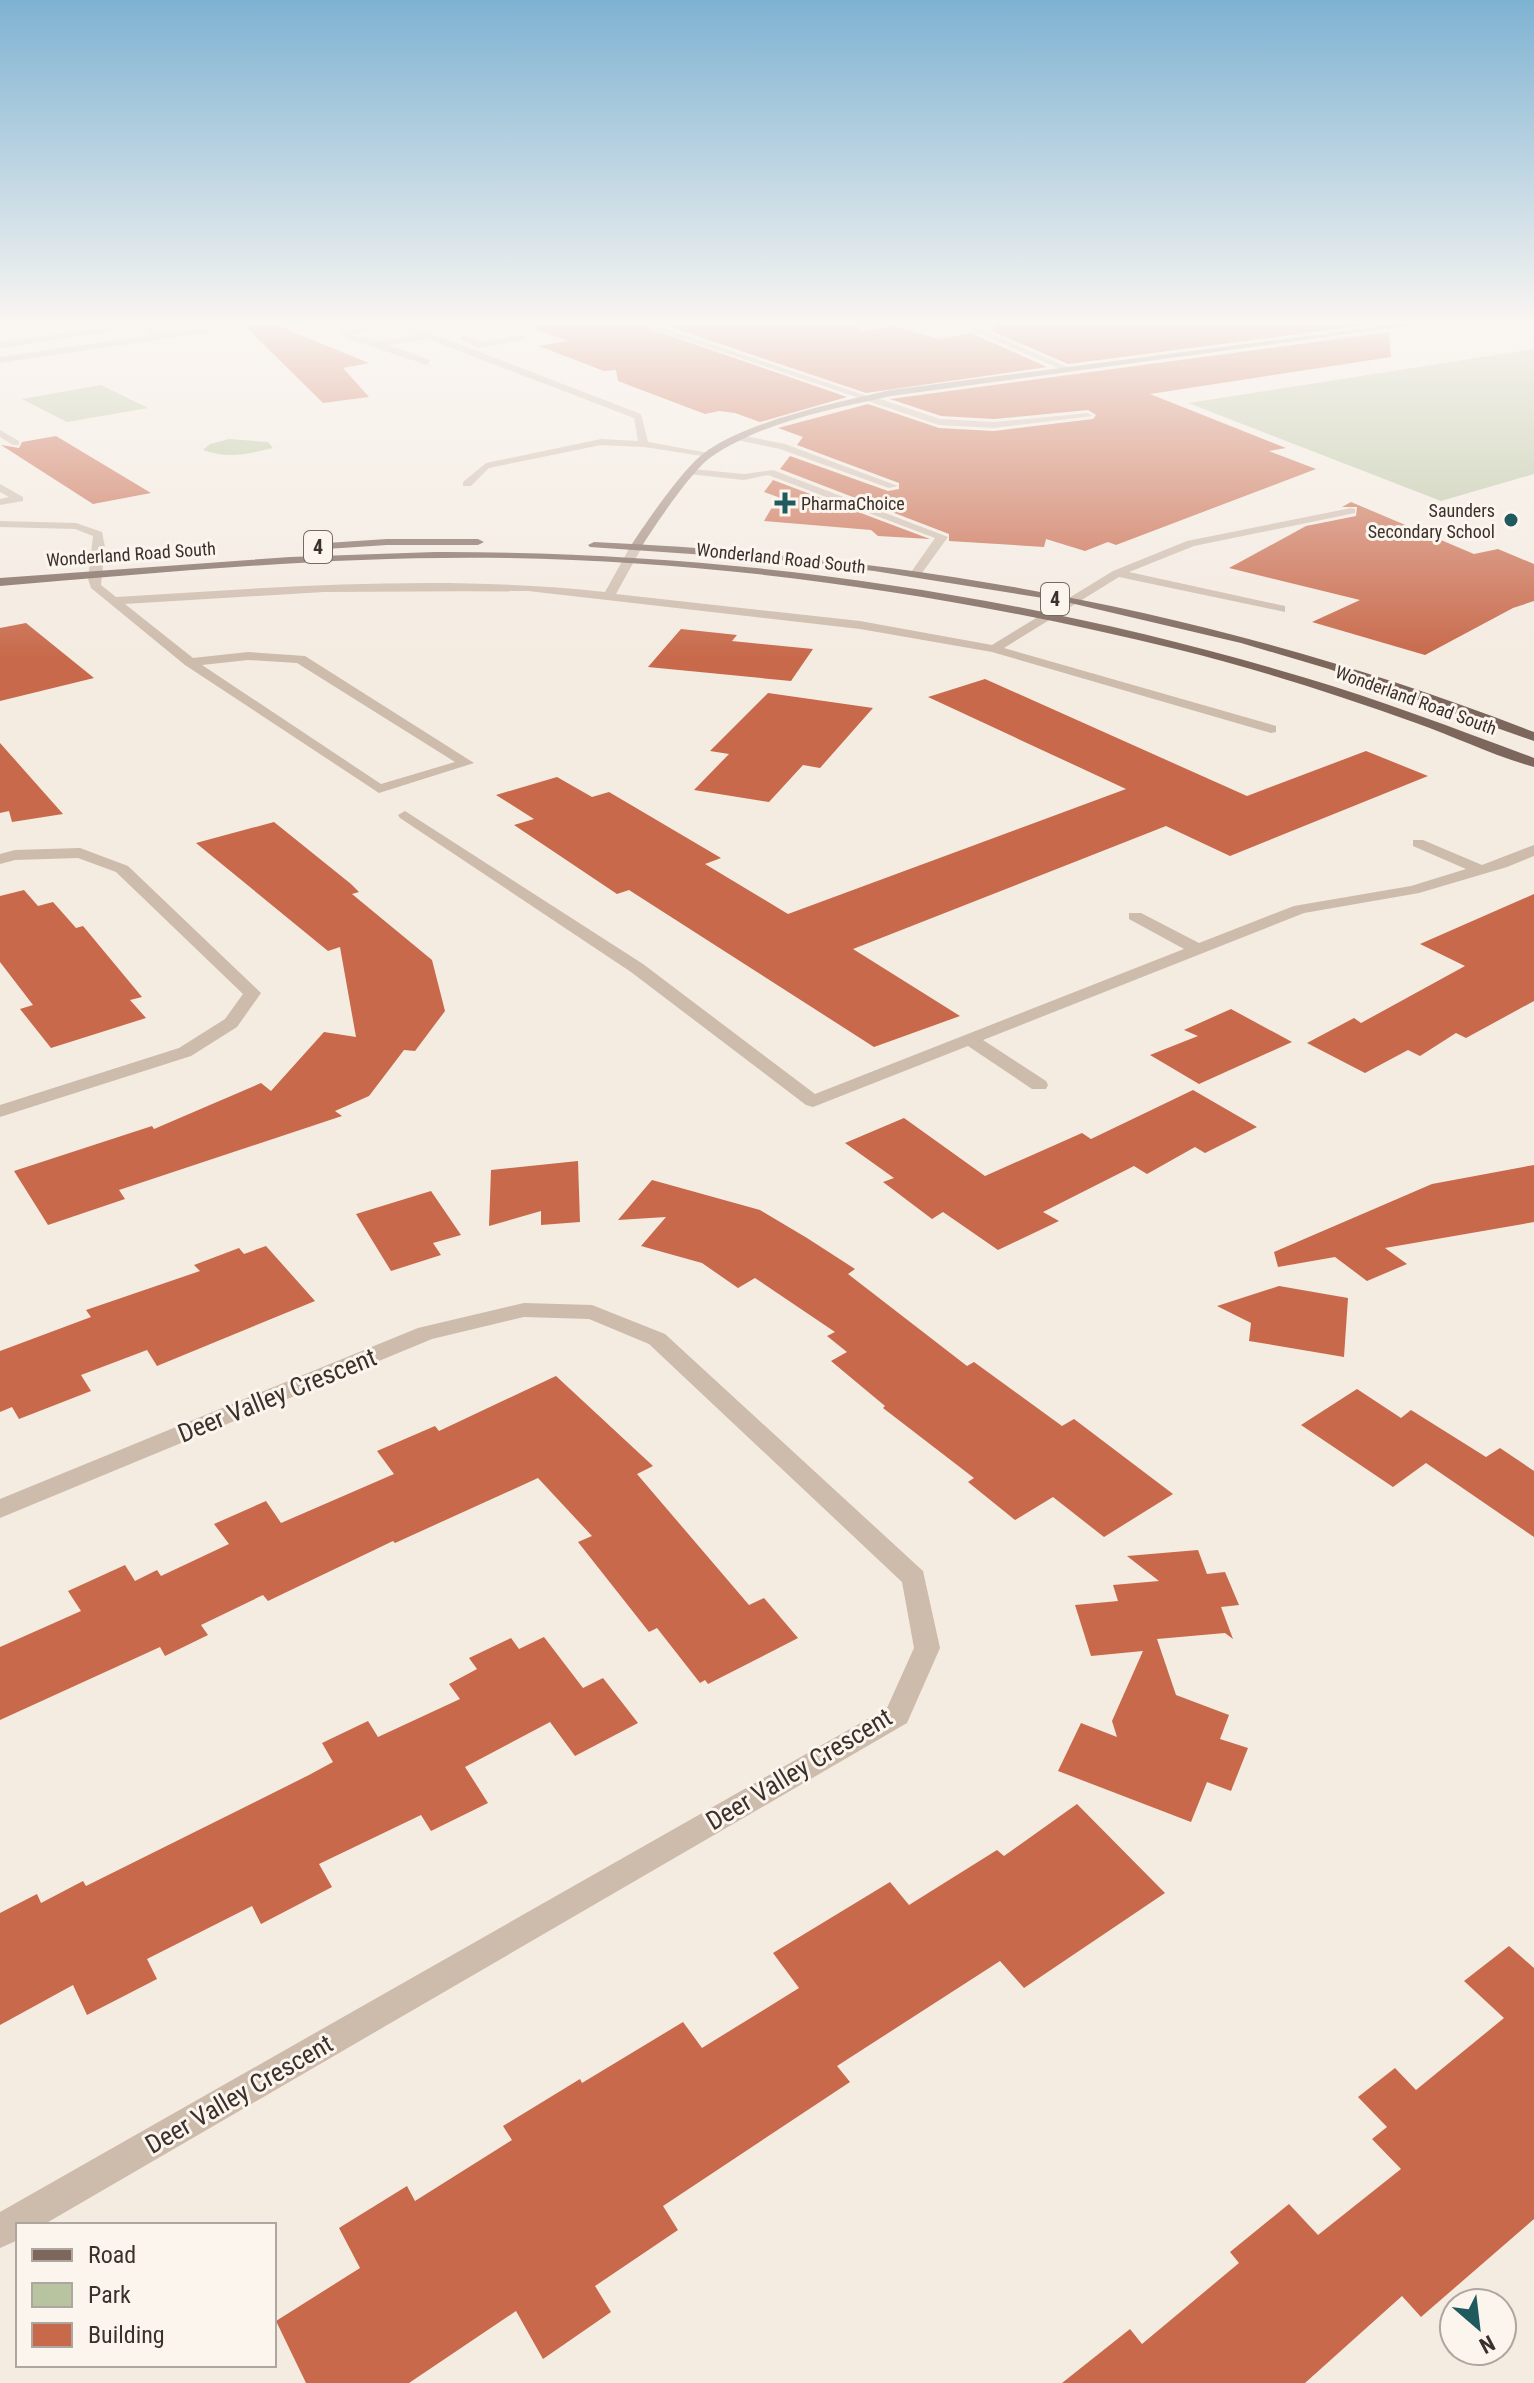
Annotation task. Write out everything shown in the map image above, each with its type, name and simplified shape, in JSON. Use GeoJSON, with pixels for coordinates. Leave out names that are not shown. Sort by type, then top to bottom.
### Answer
{"type":"FeatureCollection","features":[{"type":"Feature","properties":{"kind":"main road","name":"Wonderland Road South"},"geometry":{"type":"LineString","coordinates":[[0,582],[94,568],[387,542],[636,547],[755,555],[915,575],[1071,601],[1182,624],[1333,665],[1534,737]]}},
{"type":"Feature","properties":{"kind":"main road","name":"Wonderland Road South"},"geometry":{"type":"LineString","coordinates":[[0,569],[508,556],[627,561],[841,581],[1051,616],[1158,639],[1305,679],[1433,722],[1534,763]]}},
{"type":"Feature","properties":{"kind":"street"},"geometry":{"type":"LineString","coordinates":[[4,435],[16,443]]}},
{"type":"Feature","properties":{"kind":"street"},"geometry":{"type":"LineString","coordinates":[[642,435],[644,444]]}},
{"type":"Feature","properties":{"kind":"street"},"geometry":{"type":"LineString","coordinates":[[609,596],[651,523],[692,472],[709,454],[746,435]]}},
{"type":"Feature","properties":{"kind":"street"},"geometry":{"type":"LineString","coordinates":[[740,438],[782,446],[893,486]]}},
{"type":"Feature","properties":{"kind":"street"},"geometry":{"type":"LineString","coordinates":[[467,484],[486,466],[601,442],[644,444],[709,454]]}},
{"type":"Feature","properties":{"kind":"street"},"geometry":{"type":"LineString","coordinates":[[692,472],[744,477],[769,472],[942,537],[915,575]]}},
{"type":"Feature","properties":{"kind":"street"},"geometry":{"type":"LineString","coordinates":[[0,487],[19,499],[0,502]]}},
{"type":"Feature","properties":{"kind":"street"},"geometry":{"type":"LineString","coordinates":[[994,649],[1117,573],[1191,543],[1351,511]]}},
{"type":"Feature","properties":{"kind":"street"},"geometry":{"type":"LineString","coordinates":[[0,524],[76,526],[98,534],[102,545],[94,568],[95,586],[190,662],[379,789],[467,763],[300,659],[248,656],[190,662]]}},
{"type":"Feature","properties":{"kind":"street"},"geometry":{"type":"LineString","coordinates":[[1117,573],[1281,609]]}},
{"type":"Feature","properties":{"kind":"street"},"geometry":{"type":"LineString","coordinates":[[112,601],[324,588],[528,587],[860,625],[994,649],[1271,729]]}},
{"type":"Feature","properties":{"kind":"street"},"geometry":{"type":"LineString","coordinates":[[405,815],[637,968],[813,1101],[1300,909],[1413,890],[1534,850]]}},
{"type":"Feature","properties":{"kind":"street"},"geometry":{"type":"LineString","coordinates":[[1418,843],[1481,870]]}},
{"type":"Feature","properties":{"kind":"street"},"geometry":{"type":"LineString","coordinates":[[0,859],[15,855],[80,853],[122,869],[252,993],[231,1023],[185,1052],[0,1111]]}},
{"type":"Feature","properties":{"kind":"street"},"geometry":{"type":"LineString","coordinates":[[1135,916],[1197,949]]}},
{"type":"Feature","properties":{"kind":"street"},"geometry":{"type":"LineString","coordinates":[[968,1038],[1039,1085]]}},
{"type":"Feature","properties":{"kind":"street","name":"Deer Valley Crescent"},"geometry":{"type":"LineString","coordinates":[[0,1509],[426,1333],[524,1310],[592,1312],[657,1339],[914,1578],[927,1648],[897,1715],[0,2231]]}},
{"type":"Feature","properties":{"kind":"green space"},"geometry":{"type":"Polygon","coordinates":[[[1271,435],[1534,435],[1534,474],[1441,501],[1271,435]]]}},
{"type":"Feature","properties":{"kind":"green space"},"geometry":{"type":"Polygon","coordinates":[[[229,439],[268,442],[273,448],[229,455],[203,450],[210,444],[229,439]]]}},
{"type":"Feature","properties":{"kind":"building"},"geometry":{"type":"Polygon","coordinates":[[[798,435],[1254,435],[1286,448],[1269,451],[1316,469],[1116,545],[1108,542],[1085,551],[1046,539],[1044,547],[949,541],[949,534],[780,469],[790,456],[888,491],[899,489],[899,483],[797,445],[803,437],[798,435]]]}},
{"type":"Feature","properties":{"kind":"building"},"geometry":{"type":"Polygon","coordinates":[[[56,436],[151,493],[93,504],[1,445],[19,448],[22,442],[56,436]]]}},
{"type":"Feature","properties":{"kind":"building"},"geometry":{"type":"Polygon","coordinates":[[[773,480],[930,539],[878,536],[871,530],[764,521],[778,497],[764,492],[773,480]]]}},
{"type":"Feature","properties":{"kind":"building"},"geometry":{"type":"Polygon","coordinates":[[[1351,502],[1474,554],[1498,549],[1534,564],[1534,601],[1513,608],[1425,655],[1312,622],[1360,600],[1229,568],[1306,526],[1356,516],[1357,507],[1342,507],[1351,502]]]}},
{"type":"Feature","properties":{"kind":"building"},"geometry":{"type":"Polygon","coordinates":[[[26,623],[94,678],[0,701],[0,628],[26,623]]]}},
{"type":"Feature","properties":{"kind":"building"},"geometry":{"type":"Polygon","coordinates":[[[681,629],[737,635],[732,641],[813,649],[791,681],[648,667],[681,629]]]}},
{"type":"Feature","properties":{"kind":"building"},"geometry":{"type":"Polygon","coordinates":[[[985,679],[1247,796],[1366,751],[1428,776],[1230,856],[1166,826],[853,949],[960,1016],[874,1047],[629,890],[617,894],[514,825],[534,819],[496,795],[557,777],[592,797],[609,792],[721,858],[705,864],[788,914],[1126,789],[928,697],[985,679]]]}},
{"type":"Feature","properties":{"kind":"building"},"geometry":{"type":"Polygon","coordinates":[[[768,693],[873,708],[820,768],[803,765],[769,802],[694,790],[729,754],[710,751],[768,693]]]}},
{"type":"Feature","properties":{"kind":"building"},"geometry":{"type":"Polygon","coordinates":[[[0,743],[63,814],[12,822],[9,811],[0,813],[0,743]]]}},
{"type":"Feature","properties":{"kind":"building"},"geometry":{"type":"Polygon","coordinates":[[[274,822],[351,884],[359,892],[352,894],[432,960],[445,1011],[415,1051],[404,1050],[369,1096],[335,1111],[342,1116],[119,1190],[125,1199],[48,1225],[14,1171],[152,1126],[154,1129],[261,1083],[271,1091],[324,1032],[356,1037],[340,947],[328,951],[196,843],[274,822]]]}},
{"type":"Feature","properties":{"kind":"building"},"geometry":{"type":"Polygon","coordinates":[[[24,890],[38,906],[53,902],[76,928],[83,926],[142,997],[130,1000],[146,1018],[51,1048],[20,1009],[33,1005],[0,962],[0,896],[24,890]]]}},
{"type":"Feature","properties":{"kind":"building"},"geometry":{"type":"Polygon","coordinates":[[[1534,894],[1534,1001],[1466,1038],[1456,1033],[1420,1056],[1408,1050],[1365,1073],[1307,1043],[1354,1018],[1361,1023],[1465,966],[1420,944],[1534,894]]]}},
{"type":"Feature","properties":{"kind":"building"},"geometry":{"type":"Polygon","coordinates":[[[1231,1009],[1292,1042],[1199,1084],[1150,1055],[1198,1036],[1184,1030],[1231,1009]]]}},
{"type":"Feature","properties":{"kind":"building"},"geometry":{"type":"Polygon","coordinates":[[[1193,1090],[1257,1127],[1205,1153],[1195,1147],[1147,1174],[1134,1166],[1043,1212],[1059,1221],[998,1250],[943,1212],[932,1219],[883,1182],[894,1178],[845,1143],[904,1118],[985,1176],[1082,1133],[1091,1139],[1193,1090]]]}},
{"type":"Feature","properties":{"kind":"building"},"geometry":{"type":"Polygon","coordinates":[[[578,1161],[580,1222],[541,1225],[541,1211],[489,1226],[491,1170],[578,1161]]]}},
{"type":"Feature","properties":{"kind":"building"},"geometry":{"type":"Polygon","coordinates":[[[1534,1165],[1534,1222],[1385,1248],[1407,1264],[1367,1281],[1335,1257],[1278,1267],[1274,1252],[1432,1184],[1534,1165]]]}},
{"type":"Feature","properties":{"kind":"building"},"geometry":{"type":"Polygon","coordinates":[[[652,1180],[760,1210],[807,1238],[855,1269],[848,1274],[967,1366],[974,1362],[1062,1426],[1074,1419],[1173,1494],[1104,1537],[1053,1497],[1015,1520],[968,1482],[974,1478],[883,1408],[885,1406],[831,1361],[847,1352],[827,1336],[835,1332],[755,1278],[738,1288],[702,1263],[641,1246],[666,1217],[618,1220],[652,1180]]]}},
{"type":"Feature","properties":{"kind":"building"},"geometry":{"type":"Polygon","coordinates":[[[431,1191],[461,1235],[433,1243],[441,1255],[391,1271],[356,1214],[431,1191]]]}},
{"type":"Feature","properties":{"kind":"building"},"geometry":{"type":"Polygon","coordinates":[[[266,1246],[315,1301],[157,1366],[147,1350],[81,1375],[91,1391],[19,1419],[12,1407],[0,1412],[0,1351],[91,1317],[86,1310],[200,1271],[194,1265],[239,1248],[244,1254],[266,1246]]]}},
{"type":"Feature","properties":{"kind":"building"},"geometry":{"type":"Polygon","coordinates":[[[1279,1286],[1348,1298],[1344,1357],[1249,1341],[1251,1323],[1217,1306],[1279,1286]]]}},
{"type":"Feature","properties":{"kind":"building"},"geometry":{"type":"Polygon","coordinates":[[[556,1376],[653,1466],[637,1474],[749,1605],[764,1598],[798,1638],[708,1684],[705,1680],[700,1683],[657,1628],[649,1632],[578,1542],[592,1536],[538,1478],[395,1543],[393,1541],[268,1601],[263,1595],[201,1625],[208,1635],[165,1656],[160,1647],[0,1720],[0,1647],[81,1611],[68,1591],[125,1565],[135,1581],[157,1570],[161,1576],[229,1544],[214,1524],[266,1501],[281,1523],[394,1474],[377,1451],[435,1426],[439,1431],[556,1376]]]}},
{"type":"Feature","properties":{"kind":"building"},"geometry":{"type":"Polygon","coordinates":[[[1357,1389],[1401,1418],[1411,1410],[1486,1457],[1500,1448],[1534,1471],[1534,1537],[1426,1463],[1393,1487],[1301,1425],[1357,1389]]]}},
{"type":"Feature","properties":{"kind":"building"},"geometry":{"type":"Polygon","coordinates":[[[1198,1550],[1207,1574],[1225,1572],[1239,1605],[1221,1607],[1233,1639],[1225,1633],[1157,1639],[1176,1695],[1229,1715],[1220,1739],[1248,1748],[1231,1791],[1207,1782],[1191,1822],[1058,1771],[1081,1723],[1117,1737],[1112,1721],[1143,1651],[1091,1656],[1075,1605],[1118,1601],[1113,1585],[1159,1581],[1127,1556],[1198,1550]]]}},
{"type":"Feature","properties":{"kind":"building"},"geometry":{"type":"Polygon","coordinates":[[[544,1637],[583,1688],[603,1678],[638,1723],[575,1756],[550,1722],[465,1767],[488,1803],[431,1831],[421,1815],[319,1864],[332,1887],[261,1924],[252,1906],[147,1959],[157,1979],[87,2015],[73,1985],[0,2025],[0,1913],[37,1894],[41,1903],[83,1881],[86,1886],[309,1775],[333,1762],[322,1743],[368,1721],[378,1737],[460,1699],[449,1684],[477,1669],[469,1658],[511,1638],[519,1649],[544,1637]]]}},
{"type":"Feature","properties":{"kind":"building"},"geometry":{"type":"Polygon","coordinates":[[[1077,1804],[1165,1893],[1024,1988],[1000,1961],[837,2066],[850,2082],[663,2206],[678,2230],[595,2286],[611,2312],[543,2359],[516,2311],[409,2383],[306,2383],[276,2321],[360,2268],[339,2228],[407,2186],[415,2201],[512,2140],[503,2126],[683,2022],[702,2048],[799,1988],[773,1953],[890,1882],[909,1905],[997,1850],[1004,1856],[1077,1804]]]}},
{"type":"Feature","properties":{"kind":"building"},"geometry":{"type":"Polygon","coordinates":[[[1509,1946],[1534,1968],[1534,2219],[1456,2287],[1438,2287],[1438,2302],[1421,2317],[1402,2296],[1305,2383],[1062,2383],[1130,2329],[1142,2344],[1239,2263],[1230,2252],[1289,2204],[1318,2235],[1401,2169],[1372,2139],[1387,2127],[1358,2097],[1395,2068],[1416,2090],[1504,2018],[1464,1981],[1509,1946]]]}},
{"type":"Feature","properties":{"kind":"place","name":"PharmaChoice"},"geometry":{"type":"Point","coordinates":[785,503]}},
{"type":"Feature","properties":{"kind":"place","name":"Saunders Secondary School"},"geometry":{"type":"Point","coordinates":[1511,520]}}]}
